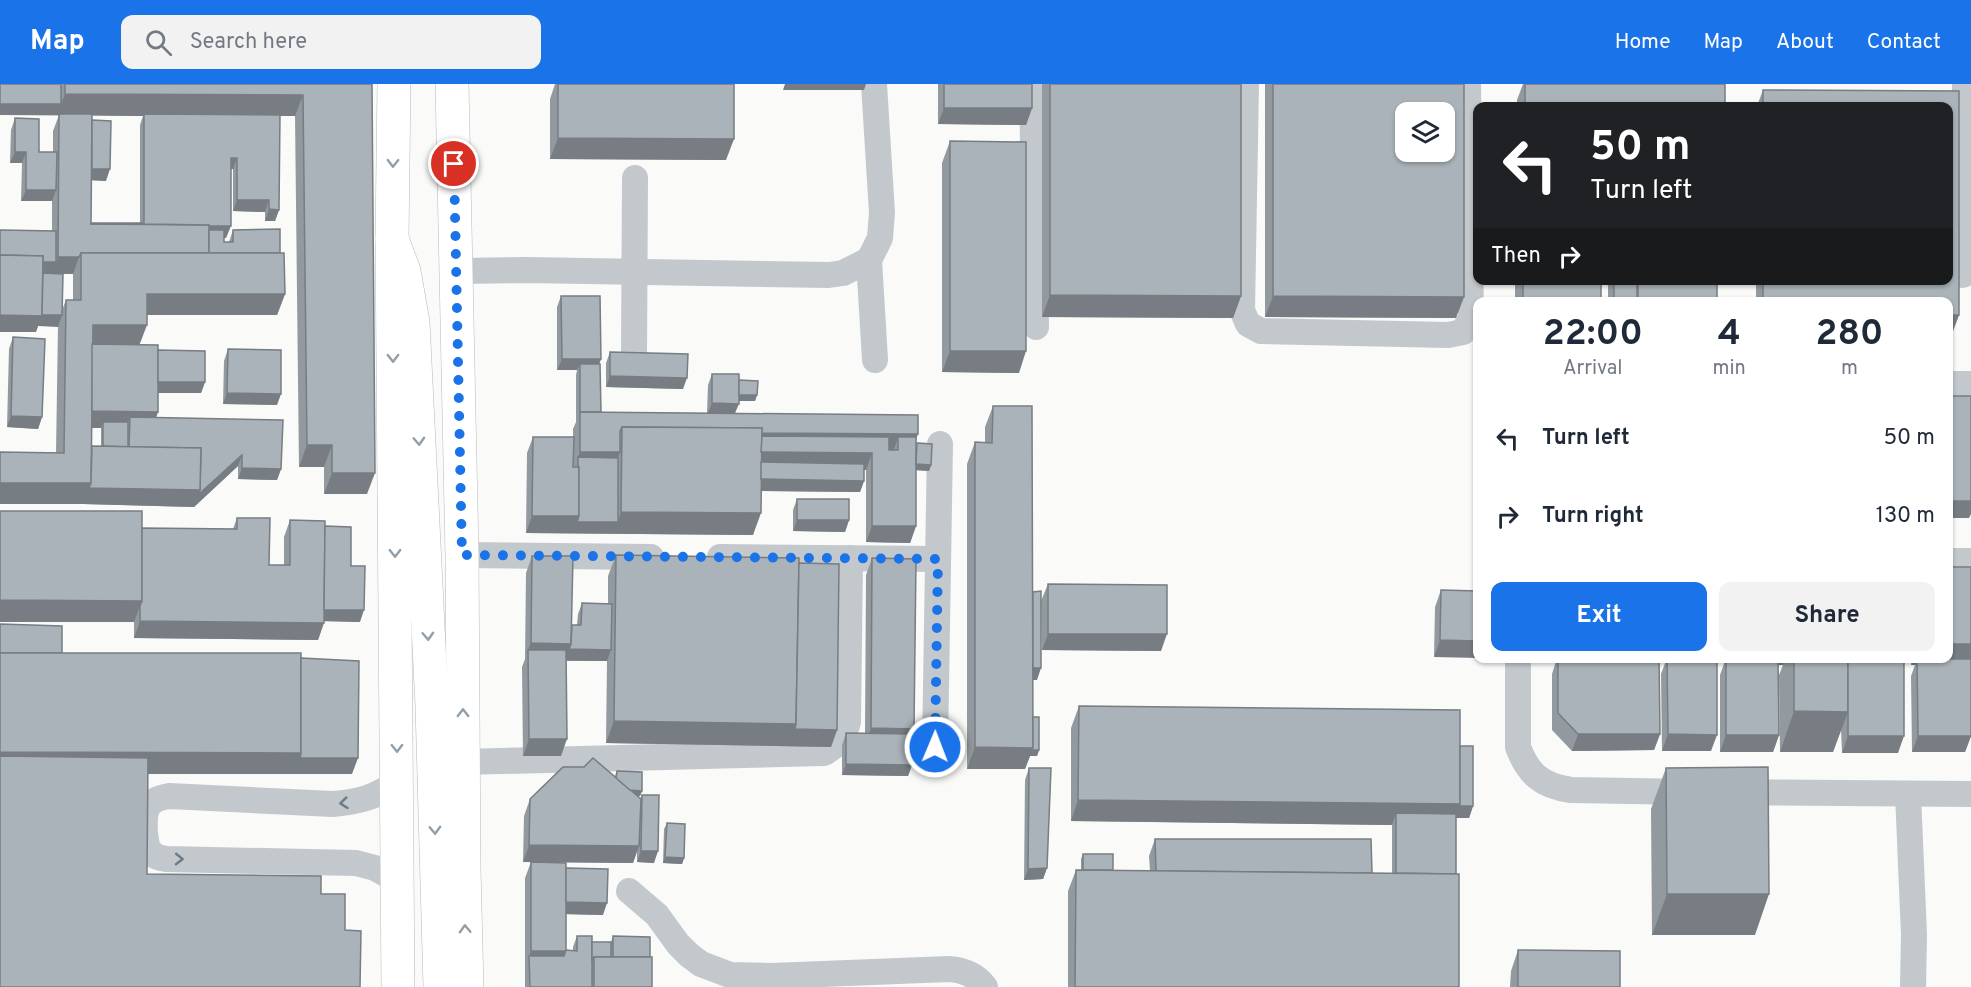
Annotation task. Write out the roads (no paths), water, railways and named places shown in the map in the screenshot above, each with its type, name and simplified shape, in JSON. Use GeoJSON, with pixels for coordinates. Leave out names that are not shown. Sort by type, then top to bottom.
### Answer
{"type":"FeatureCollection","features":[{"type":"Feature","properties":{"kind":"main road"},"geometry":{"type":"LineString","coordinates":[[452,84],[462,555],[467,987]]}},
{"type":"Feature","properties":{"kind":"main road"},"geometry":{"type":"LineString","coordinates":[[453,121],[471,84]]}},
{"type":"Feature","properties":{"kind":"main road"},"geometry":{"type":"LineString","coordinates":[[390,93],[399,881],[398,987]]}},
{"type":"Feature","properties":{"kind":"main road"},"geometry":{"type":"LineString","coordinates":[[392,239],[408,288],[413,322],[432,706],[440,987]]}},
{"type":"Feature","properties":{"kind":"street"},"geometry":{"type":"LineString","coordinates":[[456,272],[526,270],[829,275],[843,273],[869,260],[876,250],[882,226],[874,84]]}},
{"type":"Feature","properties":{"kind":"street"},"geometry":{"type":"LineString","coordinates":[[1032,84],[1036,327]]}},
{"type":"Feature","properties":{"kind":"street"},"geometry":{"type":"LineString","coordinates":[[1246,84],[1242,310],[1248,324],[1261,332],[1448,335],[1463,332],[1471,318],[1468,84]]}},
{"type":"Feature","properties":{"kind":"street"},"geometry":{"type":"LineString","coordinates":[[1963,275],[1965,84]]}},
{"type":"Feature","properties":{"kind":"street"},"geometry":{"type":"LineString","coordinates":[[633,355],[635,178]]}},
{"type":"Feature","properties":{"kind":"street"},"geometry":{"type":"LineString","coordinates":[[869,260],[875,360]]}},
{"type":"Feature","properties":{"kind":"street"},"geometry":{"type":"LineString","coordinates":[[1953,384],[1971,384]]}},
{"type":"Feature","properties":{"kind":"street"},"geometry":{"type":"LineString","coordinates":[[935,747],[940,444]]}},
{"type":"Feature","properties":{"kind":"street"},"geometry":{"type":"LineString","coordinates":[[462,555],[938,559]]}},
{"type":"Feature","properties":{"kind":"street"},"geometry":{"type":"LineString","coordinates":[[463,762],[824,753],[836,746],[845,735],[849,722],[850,558]]}},
{"type":"Feature","properties":{"kind":"street"},"geometry":{"type":"LineString","coordinates":[[1953,561],[1971,561]]}},
{"type":"Feature","properties":{"kind":"street"},"geometry":{"type":"LineString","coordinates":[[1518,663],[1518,747],[1523,761],[1532,773],[1543,782],[1556,788],[1971,794]]}},
{"type":"Feature","properties":{"kind":"street"},"geometry":{"type":"LineString","coordinates":[[397,781],[371,797],[333,804],[169,796],[158,798],[149,804],[144,815],[146,840],[149,850],[156,857],[356,863],[375,868],[399,881]]}},
{"type":"Feature","properties":{"kind":"street"},"geometry":{"type":"LineString","coordinates":[[1908,794],[1914,936],[1913,987]]}},
{"type":"Feature","properties":{"kind":"street"},"geometry":{"type":"LineString","coordinates":[[629,891],[657,915],[678,944],[701,964],[730,975],[772,982],[949,969],[961,970],[973,975],[985,987]]}}]}
